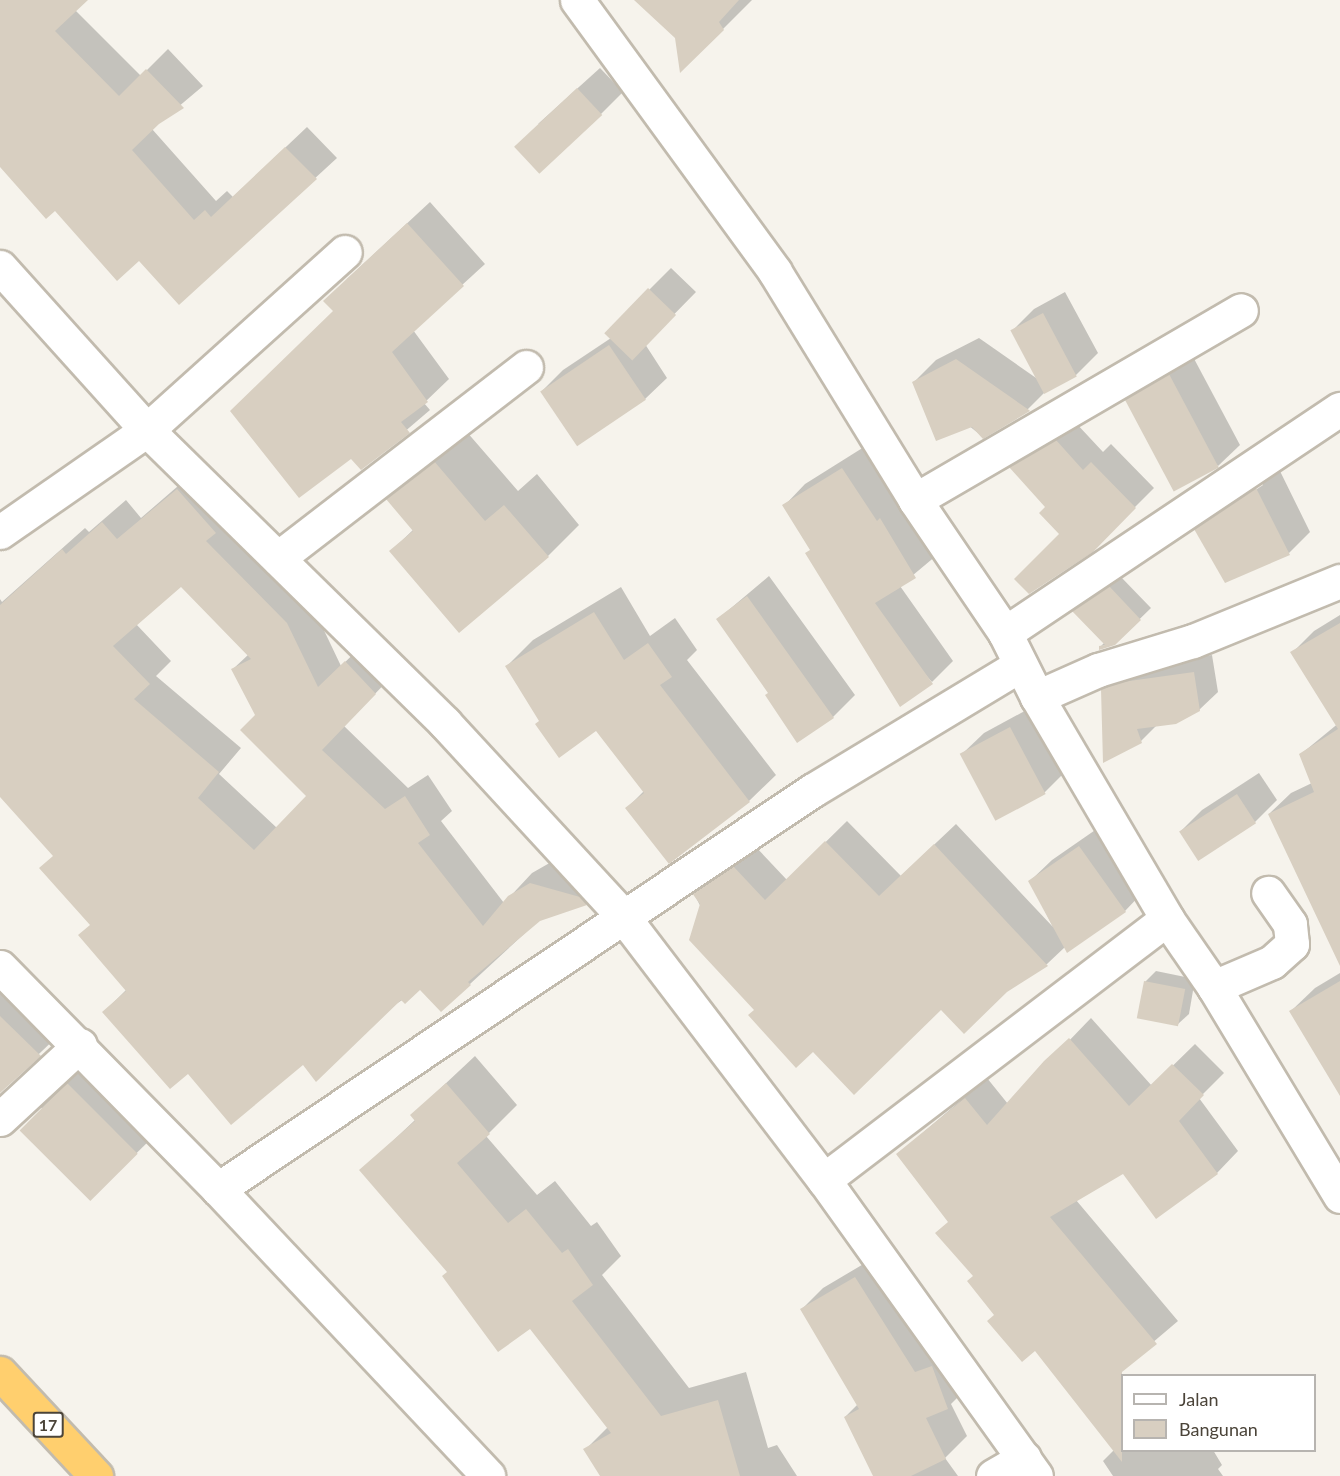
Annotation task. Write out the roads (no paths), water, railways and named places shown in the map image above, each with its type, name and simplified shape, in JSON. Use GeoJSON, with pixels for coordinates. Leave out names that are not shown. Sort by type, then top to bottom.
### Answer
{"type":"FeatureCollection","features":[{"type":"Feature","properties":{"kind":"highway","name":"17"},"geometry":{"type":"LineString","coordinates":[[0,1373],[96,1476]]}},
{"type":"Feature","properties":{"kind":"street"},"geometry":{"type":"LineString","coordinates":[[577,0],[775,272],[915,500],[1005,633],[1037,697],[1167,919],[1214,987],[1340,1196]]}},
{"type":"Feature","properties":{"kind":"street"},"geometry":{"type":"LineString","coordinates":[[0,532],[147,430],[345,252]]}},
{"type":"Feature","properties":{"kind":"street"},"geometry":{"type":"LineString","coordinates":[[0,267],[147,430],[445,723],[622,915],[824,1180],[1030,1467],[993,1476]]}},
{"type":"Feature","properties":{"kind":"street"},"geometry":{"type":"LineString","coordinates":[[915,500],[1241,310]]}},
{"type":"Feature","properties":{"kind":"street"},"geometry":{"type":"LineString","coordinates":[[278,558],[526,367]]}},
{"type":"Feature","properties":{"kind":"street"},"geometry":{"type":"LineString","coordinates":[[1005,633],[1340,410]]}},
{"type":"Feature","properties":{"kind":"street"},"geometry":{"type":"LineString","coordinates":[[1037,697],[1098,670],[1193,641],[1340,582]]}},
{"type":"Feature","properties":{"kind":"street"},"geometry":{"type":"LineString","coordinates":[[219,1189],[417,1058],[622,915],[813,790],[1020,665]]}},
{"type":"Feature","properties":{"kind":"street"},"geometry":{"type":"LineString","coordinates":[[1214,987],[1272,962],[1292,944],[1290,924],[1268,893]]}},
{"type":"Feature","properties":{"kind":"street"},"geometry":{"type":"LineString","coordinates":[[824,1180],[1167,919]]}},
{"type":"Feature","properties":{"kind":"street"},"geometry":{"type":"LineString","coordinates":[[0,966],[219,1189],[488,1476]]}},
{"type":"Feature","properties":{"kind":"street"},"geometry":{"type":"LineString","coordinates":[[0,1119],[80,1045]]}}]}
